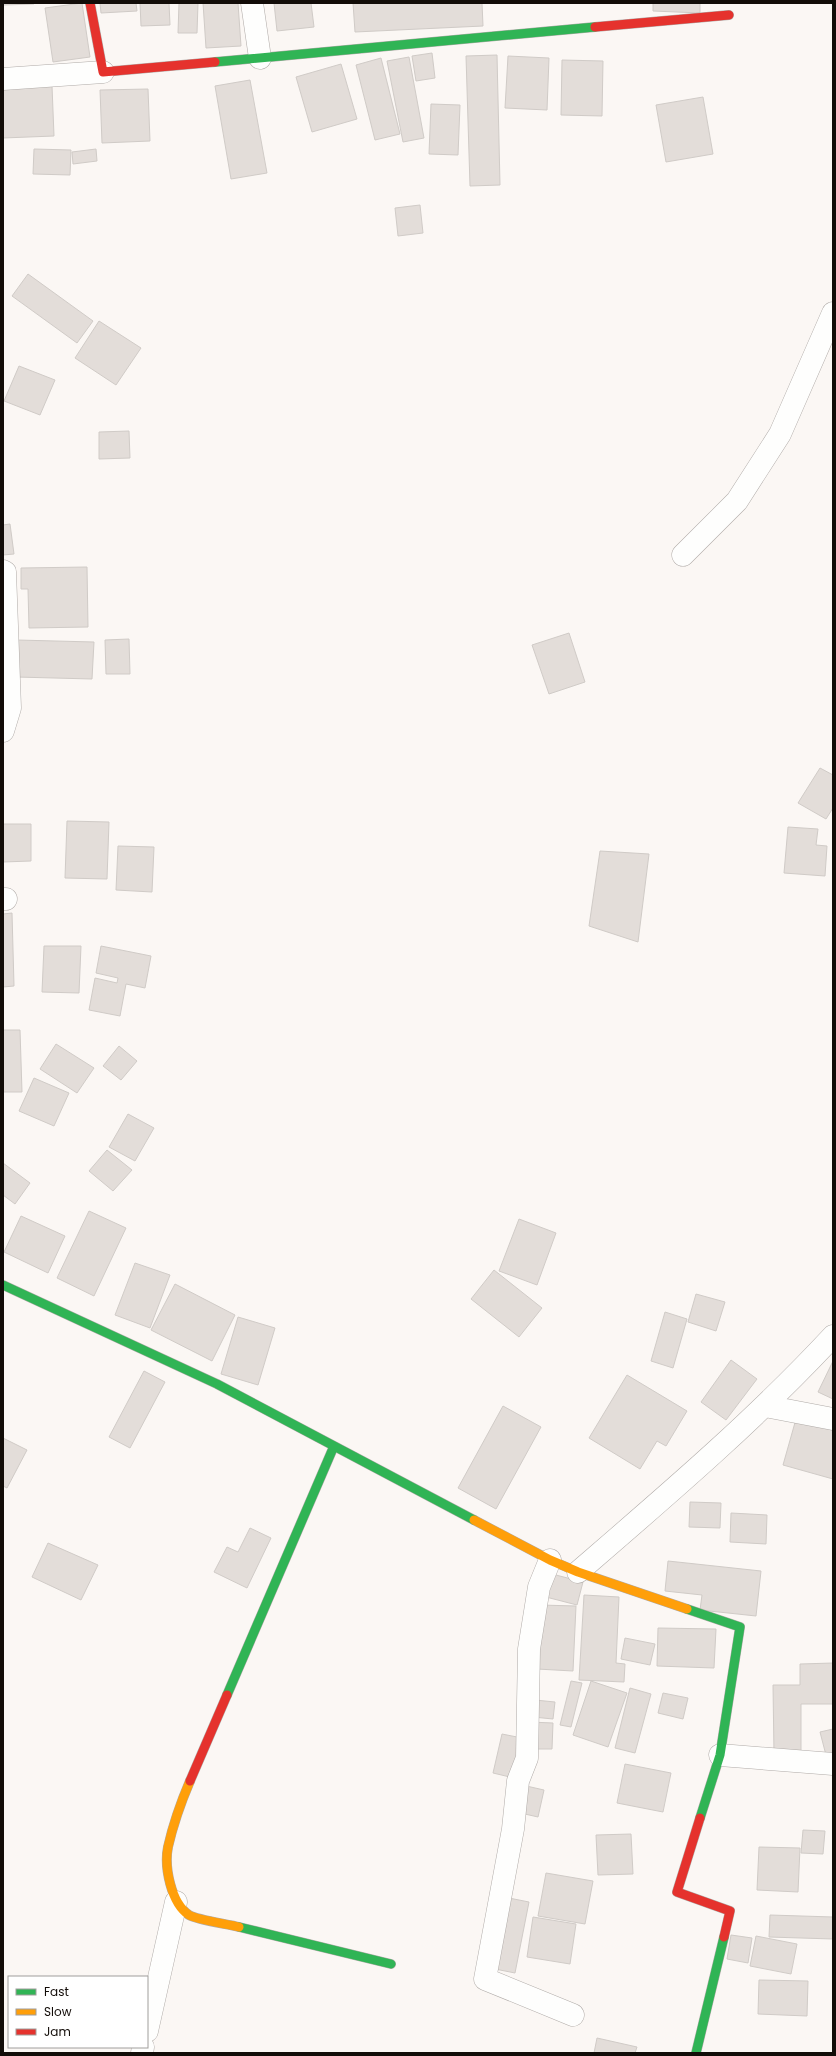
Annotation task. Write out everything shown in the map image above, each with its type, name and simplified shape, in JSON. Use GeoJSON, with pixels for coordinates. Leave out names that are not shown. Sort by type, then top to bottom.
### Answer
{"type":"FeatureCollection","features":[{"type":"Feature","properties":{"kind":"street"},"geometry":{"type":"LineString","coordinates":[[90,3],[103,72]]}},
{"type":"Feature","properties":{"kind":"street"},"geometry":{"type":"LineString","coordinates":[[252,3],[260,58]]}},
{"type":"Feature","properties":{"kind":"street"},"geometry":{"type":"LineString","coordinates":[[3,79],[103,72],[729,15]]}},
{"type":"Feature","properties":{"kind":"street"},"geometry":{"type":"LineString","coordinates":[[683,555],[737,501],[780,434],[833,313]]}},
{"type":"Feature","properties":{"kind":"street"},"geometry":{"type":"LineString","coordinates":[[3,571],[5,572],[10,708],[3,731]]}},
{"type":"Feature","properties":{"kind":"street"},"geometry":{"type":"LineString","coordinates":[[3,1285],[217,1384],[550,1560],[578,1572],[740,1627],[720,1756],[677,1892],[730,1911],[696,2053]]}},
{"type":"Feature","properties":{"kind":"street"},"geometry":{"type":"LineString","coordinates":[[578,1572],[703,1464],[765,1406],[833,1336]]}},
{"type":"Feature","properties":{"kind":"street"},"geometry":{"type":"LineString","coordinates":[[765,1406],[833,1419]]}},
{"type":"Feature","properties":{"kind":"street"},"geometry":{"type":"LineString","coordinates":[[148,2026],[176,1902],[169,1877],[168,1849],[183,1798],[334,1446]]}},
{"type":"Feature","properties":{"kind":"street"},"geometry":{"type":"LineString","coordinates":[[550,1560],[539,1587],[529,1649],[527,1758],[518,1780],[513,1829],[485,1979],[573,2015]]}},
{"type":"Feature","properties":{"kind":"street"},"geometry":{"type":"LineString","coordinates":[[720,1756],[833,1764]]}},
{"type":"Feature","properties":{"kind":"street"},"geometry":{"type":"LineString","coordinates":[[176,1902],[189,1915],[392,1964]]}},
{"type":"Feature","properties":{"kind":"building"},"geometry":{"type":"Polygon","coordinates":[[[3,3],[34,3],[34,4],[3,5],[3,3]]]}},
{"type":"Feature","properties":{"kind":"building"},"geometry":{"type":"Polygon","coordinates":[[[82,3],[90,57],[53,62],[45,8],[82,3]]]}},
{"type":"Feature","properties":{"kind":"building"},"geometry":{"type":"Polygon","coordinates":[[[100,3],[136,3],[137,11],[101,13],[100,3]]]}},
{"type":"Feature","properties":{"kind":"building"},"geometry":{"type":"Polygon","coordinates":[[[140,3],[169,3],[170,25],[141,26],[140,3]]]}},
{"type":"Feature","properties":{"kind":"building"},"geometry":{"type":"Polygon","coordinates":[[[179,3],[198,3],[197,33],[178,33],[179,3]]]}},
{"type":"Feature","properties":{"kind":"building"},"geometry":{"type":"Polygon","coordinates":[[[203,3],[238,3],[241,46],[206,48],[203,3]]]}},
{"type":"Feature","properties":{"kind":"building"},"geometry":{"type":"Polygon","coordinates":[[[274,3],[311,3],[314,27],[277,31],[274,3]]]}},
{"type":"Feature","properties":{"kind":"building"},"geometry":{"type":"Polygon","coordinates":[[[353,3],[482,3],[483,26],[355,32],[353,3]]]}},
{"type":"Feature","properties":{"kind":"building"},"geometry":{"type":"Polygon","coordinates":[[[653,3],[700,3],[700,13],[653,11],[653,3]]]}},
{"type":"Feature","properties":{"kind":"building"},"geometry":{"type":"Polygon","coordinates":[[[432,53],[435,78],[416,81],[412,56],[432,53]]]}},
{"type":"Feature","properties":{"kind":"building"},"geometry":{"type":"Polygon","coordinates":[[[497,55],[500,185],[470,186],[466,56],[497,55]]]}},
{"type":"Feature","properties":{"kind":"building"},"geometry":{"type":"Polygon","coordinates":[[[508,56],[549,58],[547,110],[505,108],[508,56]]]}},
{"type":"Feature","properties":{"kind":"building"},"geometry":{"type":"Polygon","coordinates":[[[409,57],[424,138],[403,142],[387,61],[409,57]]]}},
{"type":"Feature","properties":{"kind":"building"},"geometry":{"type":"Polygon","coordinates":[[[381,58],[400,134],[375,140],[356,65],[381,58]]]}},
{"type":"Feature","properties":{"kind":"building"},"geometry":{"type":"Polygon","coordinates":[[[562,60],[603,61],[602,116],[561,115],[562,60]]]}},
{"type":"Feature","properties":{"kind":"building"},"geometry":{"type":"Polygon","coordinates":[[[341,64],[357,119],[312,132],[296,77],[341,64]]]}},
{"type":"Feature","properties":{"kind":"building"},"geometry":{"type":"Polygon","coordinates":[[[250,80],[267,173],[231,179],[215,86],[250,80]]]}},
{"type":"Feature","properties":{"kind":"building"},"geometry":{"type":"Polygon","coordinates":[[[52,86],[54,136],[3,138],[3,87],[52,86]]]}},
{"type":"Feature","properties":{"kind":"building"},"geometry":{"type":"Polygon","coordinates":[[[148,89],[150,141],[102,143],[100,90],[148,89]]]}},
{"type":"Feature","properties":{"kind":"building"},"geometry":{"type":"Polygon","coordinates":[[[703,97],[713,154],[666,162],[656,105],[703,97]]]}},
{"type":"Feature","properties":{"kind":"building"},"geometry":{"type":"Polygon","coordinates":[[[431,104],[460,105],[458,155],[429,154],[431,104]]]}},
{"type":"Feature","properties":{"kind":"building"},"geometry":{"type":"Polygon","coordinates":[[[34,149],[71,150],[70,175],[33,174],[34,149]]]}},
{"type":"Feature","properties":{"kind":"building"},"geometry":{"type":"Polygon","coordinates":[[[96,149],[97,161],[73,164],[72,152],[96,149]]]}},
{"type":"Feature","properties":{"kind":"building"},"geometry":{"type":"Polygon","coordinates":[[[420,205],[423,233],[398,236],[395,208],[420,205]]]}},
{"type":"Feature","properties":{"kind":"building"},"geometry":{"type":"Polygon","coordinates":[[[28,274],[93,321],[77,343],[12,296],[28,274]]]}},
{"type":"Feature","properties":{"kind":"building"},"geometry":{"type":"Polygon","coordinates":[[[99,321],[141,348],[116,385],[75,358],[99,321]]]}},
{"type":"Feature","properties":{"kind":"building"},"geometry":{"type":"Polygon","coordinates":[[[19,366],[55,380],[40,415],[4,401],[19,366]]]}},
{"type":"Feature","properties":{"kind":"building"},"geometry":{"type":"Polygon","coordinates":[[[129,431],[130,458],[99,459],[99,432],[129,431]]]}},
{"type":"Feature","properties":{"kind":"building"},"geometry":{"type":"Polygon","coordinates":[[[10,524],[14,554],[3,555],[3,525],[10,524]]]}},
{"type":"Feature","properties":{"kind":"building"},"geometry":{"type":"Polygon","coordinates":[[[87,567],[88,627],[29,628],[28,589],[21,589],[21,568],[87,567]]]}},
{"type":"Feature","properties":{"kind":"building"},"geometry":{"type":"Polygon","coordinates":[[[569,633],[585,682],[549,694],[532,645],[569,633]]]}},
{"type":"Feature","properties":{"kind":"building"},"geometry":{"type":"Polygon","coordinates":[[[129,639],[130,674],[106,674],[105,640],[129,639]]]}},
{"type":"Feature","properties":{"kind":"building"},"geometry":{"type":"Polygon","coordinates":[[[17,640],[94,642],[92,679],[16,677],[17,640]]]}},
{"type":"Feature","properties":{"kind":"building"},"geometry":{"type":"Polygon","coordinates":[[[820,768],[833,775],[833,808],[826,819],[798,803],[820,768]]]}},
{"type":"Feature","properties":{"kind":"building"},"geometry":{"type":"Polygon","coordinates":[[[67,821],[109,822],[107,879],[65,878],[67,821]]]}},
{"type":"Feature","properties":{"kind":"building"},"geometry":{"type":"Polygon","coordinates":[[[3,824],[31,824],[31,861],[3,862],[3,824]]]}},
{"type":"Feature","properties":{"kind":"building"},"geometry":{"type":"Polygon","coordinates":[[[788,827],[818,829],[816,845],[827,846],[825,876],[784,873],[788,827]]]}},
{"type":"Feature","properties":{"kind":"building"},"geometry":{"type":"Polygon","coordinates":[[[118,846],[154,847],[152,892],[116,890],[118,846]]]}},
{"type":"Feature","properties":{"kind":"building"},"geometry":{"type":"Polygon","coordinates":[[[600,851],[649,854],[638,942],[589,926],[600,851]]]}},
{"type":"Feature","properties":{"kind":"building"},"geometry":{"type":"Polygon","coordinates":[[[12,913],[14,986],[3,987],[3,914],[12,913]]]}},
{"type":"Feature","properties":{"kind":"building"},"geometry":{"type":"Polygon","coordinates":[[[44,946],[81,946],[79,993],[42,992],[44,946]]]}},
{"type":"Feature","properties":{"kind":"building"},"geometry":{"type":"Polygon","coordinates":[[[101,946],[151,956],[145,988],[126,984],[120,1016],[89,1010],[95,978],[117,983],[118,978],[96,973],[101,946]]]}},
{"type":"Feature","properties":{"kind":"building"},"geometry":{"type":"Polygon","coordinates":[[[3,1030],[20,1030],[22,1092],[3,1092],[3,1030]]]}},
{"type":"Feature","properties":{"kind":"building"},"geometry":{"type":"Polygon","coordinates":[[[56,1044],[94,1068],[77,1093],[40,1069],[56,1044]]]}},
{"type":"Feature","properties":{"kind":"building"},"geometry":{"type":"Polygon","coordinates":[[[119,1046],[137,1061],[121,1080],[103,1066],[119,1046]]]}},
{"type":"Feature","properties":{"kind":"building"},"geometry":{"type":"Polygon","coordinates":[[[34,1078],[69,1093],[54,1126],[19,1111],[34,1078]]]}},
{"type":"Feature","properties":{"kind":"building"},"geometry":{"type":"Polygon","coordinates":[[[128,1114],[154,1128],[135,1161],[109,1147],[128,1114]]]}},
{"type":"Feature","properties":{"kind":"building"},"geometry":{"type":"Polygon","coordinates":[[[107,1150],[132,1170],[113,1191],[89,1171],[107,1150]]]}},
{"type":"Feature","properties":{"kind":"building"},"geometry":{"type":"Polygon","coordinates":[[[3,1163],[30,1183],[15,1204],[3,1195],[3,1163]]]}},
{"type":"Feature","properties":{"kind":"building"},"geometry":{"type":"Polygon","coordinates":[[[89,1211],[126,1228],[94,1296],[57,1278],[89,1211]]]}},
{"type":"Feature","properties":{"kind":"building"},"geometry":{"type":"Polygon","coordinates":[[[21,1216],[65,1236],[48,1273],[4,1252],[21,1216]]]}},
{"type":"Feature","properties":{"kind":"building"},"geometry":{"type":"Polygon","coordinates":[[[519,1219],[556,1233],[537,1285],[499,1271],[519,1219]]]}},
{"type":"Feature","properties":{"kind":"building"},"geometry":{"type":"Polygon","coordinates":[[[135,1263],[170,1275],[150,1328],[115,1315],[135,1263]]]}},
{"type":"Feature","properties":{"kind":"building"},"geometry":{"type":"Polygon","coordinates":[[[494,1270],[542,1308],[519,1337],[471,1299],[494,1270]]]}},
{"type":"Feature","properties":{"kind":"building"},"geometry":{"type":"Polygon","coordinates":[[[175,1284],[235,1315],[212,1361],[151,1330],[175,1284]]]}},
{"type":"Feature","properties":{"kind":"building"},"geometry":{"type":"Polygon","coordinates":[[[696,1294],[725,1302],[716,1331],[688,1322],[696,1294]]]}},
{"type":"Feature","properties":{"kind":"building"},"geometry":{"type":"Polygon","coordinates":[[[665,1312],[687,1319],[673,1368],[651,1361],[665,1312]]]}},
{"type":"Feature","properties":{"kind":"building"},"geometry":{"type":"Polygon","coordinates":[[[238,1317],[275,1328],[258,1385],[221,1374],[238,1317]]]}},
{"type":"Feature","properties":{"kind":"building"},"geometry":{"type":"Polygon","coordinates":[[[731,1360],[757,1379],[726,1420],[701,1402],[731,1360]]]}},
{"type":"Feature","properties":{"kind":"building"},"geometry":{"type":"Polygon","coordinates":[[[833,1361],[833,1399],[818,1392],[833,1361]]]}},
{"type":"Feature","properties":{"kind":"building"},"geometry":{"type":"Polygon","coordinates":[[[144,1371],[165,1382],[130,1448],[109,1437],[144,1371]]]}},
{"type":"Feature","properties":{"kind":"building"},"geometry":{"type":"Polygon","coordinates":[[[627,1375],[687,1411],[666,1446],[657,1441],[640,1469],[589,1438],[627,1375]]]}},
{"type":"Feature","properties":{"kind":"building"},"geometry":{"type":"Polygon","coordinates":[[[503,1406],[541,1427],[496,1509],[458,1488],[503,1406]]]}},
{"type":"Feature","properties":{"kind":"building"},"geometry":{"type":"Polygon","coordinates":[[[796,1419],[833,1430],[833,1479],[783,1465],[796,1419]]]}},
{"type":"Feature","properties":{"kind":"building"},"geometry":{"type":"Polygon","coordinates":[[[3,1438],[27,1450],[7,1488],[3,1486],[3,1438]]]}},
{"type":"Feature","properties":{"kind":"building"},"geometry":{"type":"Polygon","coordinates":[[[690,1502],[721,1503],[720,1528],[689,1527],[690,1502]]]}},
{"type":"Feature","properties":{"kind":"building"},"geometry":{"type":"Polygon","coordinates":[[[731,1513],[767,1515],[766,1544],[730,1542],[731,1513]]]}},
{"type":"Feature","properties":{"kind":"building"},"geometry":{"type":"Polygon","coordinates":[[[250,1528],[271,1538],[247,1588],[214,1572],[227,1547],[238,1552],[250,1528]]]}},
{"type":"Feature","properties":{"kind":"building"},"geometry":{"type":"Polygon","coordinates":[[[48,1543],[98,1565],[81,1600],[32,1577],[48,1543]]]}},
{"type":"Feature","properties":{"kind":"building"},"geometry":{"type":"Polygon","coordinates":[[[668,1561],[761,1571],[756,1616],[700,1610],[702,1595],[665,1591],[668,1561]]]}},
{"type":"Feature","properties":{"kind":"building"},"geometry":{"type":"Polygon","coordinates":[[[552,1574],[583,1582],[577,1605],[546,1597],[552,1574]]]}},
{"type":"Feature","properties":{"kind":"building"},"geometry":{"type":"Polygon","coordinates":[[[584,1595],[619,1597],[616,1663],[625,1664],[624,1682],[579,1680],[584,1595]]]}},
{"type":"Feature","properties":{"kind":"building"},"geometry":{"type":"Polygon","coordinates":[[[540,1605],[576,1606],[573,1671],[537,1669],[540,1605]]]}},
{"type":"Feature","properties":{"kind":"building"},"geometry":{"type":"Polygon","coordinates":[[[658,1628],[716,1629],[714,1668],[657,1666],[658,1628]]]}},
{"type":"Feature","properties":{"kind":"building"},"geometry":{"type":"Polygon","coordinates":[[[625,1638],[655,1644],[650,1665],[621,1659],[625,1638]]]}},
{"type":"Feature","properties":{"kind":"building"},"geometry":{"type":"Polygon","coordinates":[[[833,1663],[833,1704],[801,1704],[801,1754],[774,1754],[773,1685],[800,1685],[800,1664],[833,1663]]]}},
{"type":"Feature","properties":{"kind":"building"},"geometry":{"type":"Polygon","coordinates":[[[571,1681],[582,1683],[571,1727],[560,1725],[571,1681]]]}},
{"type":"Feature","properties":{"kind":"building"},"geometry":{"type":"Polygon","coordinates":[[[591,1681],[627,1693],[608,1747],[573,1735],[591,1681]]]}},
{"type":"Feature","properties":{"kind":"building"},"geometry":{"type":"Polygon","coordinates":[[[630,1688],[651,1694],[635,1753],[615,1748],[630,1688]]]}},
{"type":"Feature","properties":{"kind":"building"},"geometry":{"type":"Polygon","coordinates":[[[663,1693],[688,1698],[683,1719],[658,1713],[663,1693]]]}},
{"type":"Feature","properties":{"kind":"building"},"geometry":{"type":"Polygon","coordinates":[[[535,1700],[555,1702],[553,1719],[533,1717],[535,1700]]]}},
{"type":"Feature","properties":{"kind":"building"},"geometry":{"type":"Polygon","coordinates":[[[530,1722],[553,1723],[552,1749],[529,1749],[530,1722]]]}},
{"type":"Feature","properties":{"kind":"building"},"geometry":{"type":"Polygon","coordinates":[[[833,1729],[833,1758],[827,1759],[820,1732],[833,1729]]]}},
{"type":"Feature","properties":{"kind":"building"},"geometry":{"type":"Polygon","coordinates":[[[502,1734],[522,1738],[514,1778],[493,1773],[502,1734]]]}},
{"type":"Feature","properties":{"kind":"building"},"geometry":{"type":"Polygon","coordinates":[[[625,1764],[671,1773],[663,1812],[617,1803],[625,1764]]]}},
{"type":"Feature","properties":{"kind":"building"},"geometry":{"type":"Polygon","coordinates":[[[522,1785],[544,1790],[538,1817],[516,1812],[522,1785]]]}},
{"type":"Feature","properties":{"kind":"building"},"geometry":{"type":"Polygon","coordinates":[[[803,1830],[825,1831],[823,1854],[801,1853],[803,1830]]]}},
{"type":"Feature","properties":{"kind":"building"},"geometry":{"type":"Polygon","coordinates":[[[631,1834],[633,1874],[598,1875],[596,1835],[631,1834]]]}},
{"type":"Feature","properties":{"kind":"building"},"geometry":{"type":"Polygon","coordinates":[[[759,1847],[800,1848],[798,1892],[757,1890],[759,1847]]]}},
{"type":"Feature","properties":{"kind":"building"},"geometry":{"type":"Polygon","coordinates":[[[546,1873],[593,1881],[585,1924],[538,1916],[546,1873]]]}},
{"type":"Feature","properties":{"kind":"building"},"geometry":{"type":"Polygon","coordinates":[[[504,1897],[529,1902],[515,1973],[490,1968],[504,1897]]]}},
{"type":"Feature","properties":{"kind":"building"},"geometry":{"type":"Polygon","coordinates":[[[770,1915],[833,1917],[833,1939],[769,1937],[770,1915]]]}},
{"type":"Feature","properties":{"kind":"building"},"geometry":{"type":"Polygon","coordinates":[[[533,1917],[576,1924],[570,1964],[527,1957],[533,1917]]]}},
{"type":"Feature","properties":{"kind":"building"},"geometry":{"type":"Polygon","coordinates":[[[731,1935],[752,1938],[748,1963],[727,1959],[731,1935]]]}},
{"type":"Feature","properties":{"kind":"building"},"geometry":{"type":"Polygon","coordinates":[[[756,1936],[797,1944],[791,1974],[750,1966],[756,1936]]]}},
{"type":"Feature","properties":{"kind":"building"},"geometry":{"type":"Polygon","coordinates":[[[759,1980],[808,1981],[807,2016],[758,2014],[759,1980]]]}},
{"type":"Feature","properties":{"kind":"building"},"geometry":{"type":"Polygon","coordinates":[[[597,2038],[637,2047],[635,2053],[594,2053],[597,2038]]]}},
{"type":"Feature","properties":{"kind":"traffic: fast"},"geometry":{"type":"LineString","coordinates":[[215,62],[595,27]]}},
{"type":"Feature","properties":{"kind":"traffic: fast"},"geometry":{"type":"LineString","coordinates":[[3,1285],[217,1384],[474,1520]]}},
{"type":"Feature","properties":{"kind":"traffic: fast"},"geometry":{"type":"LineString","coordinates":[[227,1695],[334,1446]]}},
{"type":"Feature","properties":{"kind":"traffic: fast"},"geometry":{"type":"LineString","coordinates":[[687,1609],[740,1627],[720,1755],[700,1818]]}},
{"type":"Feature","properties":{"kind":"traffic: fast"},"geometry":{"type":"LineString","coordinates":[[239,1927],[391,1964]]}},
{"type":"Feature","properties":{"kind":"traffic: fast"},"geometry":{"type":"LineString","coordinates":[[696,2053],[724,1937]]}},
{"type":"Feature","properties":{"kind":"traffic: slow"},"geometry":{"type":"LineString","coordinates":[[474,1520],[550,1560],[578,1572],[687,1609]]}},
{"type":"Feature","properties":{"kind":"traffic: slow"},"geometry":{"type":"LineString","coordinates":[[190,1781],[183,1797],[168,1847],[168,1874],[173,1893],[183,1909],[189,1915],[239,1927]]}},
{"type":"Feature","properties":{"kind":"traffic: jam"},"geometry":{"type":"LineString","coordinates":[[90,3],[103,72],[215,62]]}},
{"type":"Feature","properties":{"kind":"traffic: jam"},"geometry":{"type":"LineString","coordinates":[[595,27],[729,15]]}},
{"type":"Feature","properties":{"kind":"traffic: jam"},"geometry":{"type":"LineString","coordinates":[[190,1781],[227,1695]]}},
{"type":"Feature","properties":{"kind":"traffic: jam"},"geometry":{"type":"LineString","coordinates":[[700,1818],[677,1892],[730,1911],[724,1937]]}}]}
